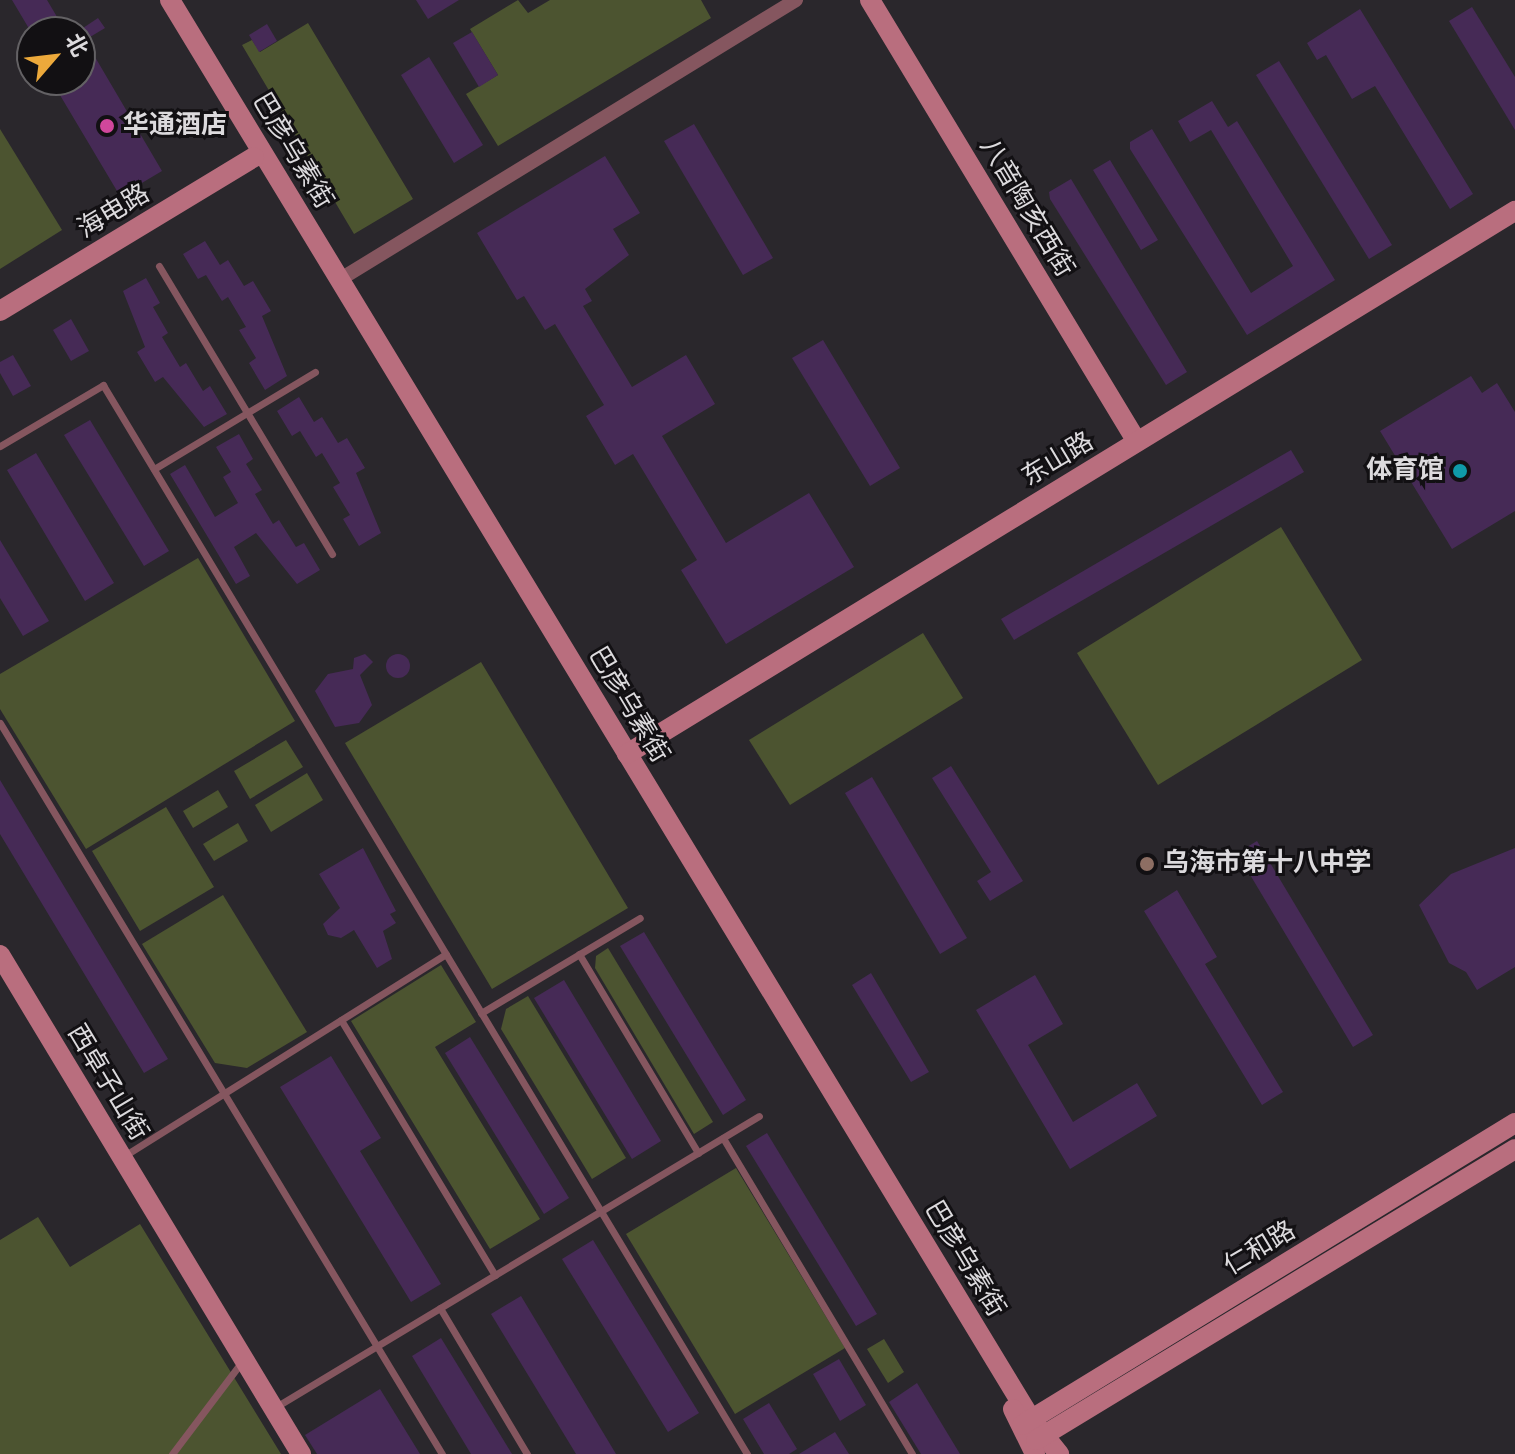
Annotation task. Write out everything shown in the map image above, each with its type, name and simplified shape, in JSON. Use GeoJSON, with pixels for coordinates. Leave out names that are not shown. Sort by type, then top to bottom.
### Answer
{"type":"FeatureCollection","features":[{"type":"Feature","properties":{"kind":"street","name":"巴彦乌素街"},"geometry":{"type":"LineString","coordinates":[[159,0],[1033,1435]]}},
{"type":"Feature","properties":{"kind":"street","name":"巴彦乌素街"},"geometry":{"type":"LineString","coordinates":[[170,0],[627,754],[1033,1435]]}},
{"type":"Feature","properties":{"kind":"street"},"geometry":{"type":"LineString","coordinates":[[339,280],[796,0]]}},
{"type":"Feature","properties":{"kind":"street","name":"八音陶亥西街"},"geometry":{"type":"LineString","coordinates":[[870,0],[1137,442]]}},
{"type":"Feature","properties":{"kind":"street","name":"海电路"},"geometry":{"type":"LineString","coordinates":[[0,311],[254,157]]}},
{"type":"Feature","properties":{"kind":"street","name":"东山路"},"geometry":{"type":"LineString","coordinates":[[627,754],[1515,211]]}},
{"type":"Feature","properties":{"kind":"street","name":"西卓子山街"},"geometry":{"type":"LineString","coordinates":[[0,955],[301,1454]]}},
{"type":"Feature","properties":{"kind":"street","name":"仁和路"},"geometry":{"type":"LineString","coordinates":[[1033,1435],[1515,1123]]}},
{"type":"Feature","properties":{"kind":"street","name":"仁和路"},"geometry":{"type":"LineString","coordinates":[[1033,1435],[1515,1149]]}},
{"type":"Feature","properties":{"kind":"street"},"geometry":{"type":"LineString","coordinates":[[1033,1435],[1059,1454]]}},
{"type":"Feature","properties":{"kind":"lane"},"geometry":{"type":"LineString","coordinates":[[159,266],[332,554]]}},
{"type":"Feature","properties":{"kind":"lane"},"geometry":{"type":"LineString","coordinates":[[154,469],[246,410],[315,372]]}},
{"type":"Feature","properties":{"kind":"lane"},"geometry":{"type":"LineString","coordinates":[[0,446],[103,385],[747,1454]]}},
{"type":"Feature","properties":{"kind":"lane"},"geometry":{"type":"LineString","coordinates":[[0,723],[442,1454]]}},
{"type":"Feature","properties":{"kind":"lane"},"geometry":{"type":"LineString","coordinates":[[481,1013],[640,918]]}},
{"type":"Feature","properties":{"kind":"lane"},"geometry":{"type":"LineString","coordinates":[[122,1157],[446,954]]}},
{"type":"Feature","properties":{"kind":"lane"},"geometry":{"type":"LineString","coordinates":[[579,954],[698,1153]]}},
{"type":"Feature","properties":{"kind":"lane"},"geometry":{"type":"LineString","coordinates":[[341,1020],[495,1275]]}},
{"type":"Feature","properties":{"kind":"lane"},"geometry":{"type":"LineString","coordinates":[[274,1408],[759,1116]]}},
{"type":"Feature","properties":{"kind":"lane"},"geometry":{"type":"LineString","coordinates":[[723,1138],[912,1454]]}},
{"type":"Feature","properties":{"kind":"lane"},"geometry":{"type":"LineString","coordinates":[[440,1308],[527,1454]]}},
{"type":"Feature","properties":{"kind":"lane"},"geometry":{"type":"LineString","coordinates":[[172,1454],[244,1358]]}},
{"type":"Feature","properties":{"kind":"green space"},"geometry":{"type":"Polygon","coordinates":[[[518,0],[528,13],[550,0],[701,0],[711,18],[498,146],[466,94],[498,75],[470,29],[518,0]]]}},
{"type":"Feature","properties":{"kind":"green space"},"geometry":{"type":"Polygon","coordinates":[[[308,23],[413,199],[354,234],[242,45],[252,40],[260,52],[308,23]]]}},
{"type":"Feature","properties":{"kind":"green space"},"geometry":{"type":"Polygon","coordinates":[[[0,129],[62,230],[0,269],[0,129]]]}},
{"type":"Feature","properties":{"kind":"green space"},"geometry":{"type":"Polygon","coordinates":[[[1281,527],[1362,660],[1158,785],[1077,653],[1281,527]]]}},
{"type":"Feature","properties":{"kind":"green space"},"geometry":{"type":"Polygon","coordinates":[[[198,558],[295,721],[86,849],[0,709],[0,674],[198,558]]]}},
{"type":"Feature","properties":{"kind":"green space"},"geometry":{"type":"Polygon","coordinates":[[[923,633],[963,698],[790,805],[749,740],[923,633]]]}},
{"type":"Feature","properties":{"kind":"green space"},"geometry":{"type":"Polygon","coordinates":[[[481,662],[628,908],[492,989],[345,743],[481,662]]]}},
{"type":"Feature","properties":{"kind":"green space"},"geometry":{"type":"Polygon","coordinates":[[[286,740],[303,767],[250,799],[234,771],[286,740]]]}},
{"type":"Feature","properties":{"kind":"green space"},"geometry":{"type":"Polygon","coordinates":[[[307,773],[323,800],[271,832],[255,805],[307,773]]]}},
{"type":"Feature","properties":{"kind":"green space"},"geometry":{"type":"Polygon","coordinates":[[[218,790],[228,807],[193,828],[183,811],[218,790]]]}},
{"type":"Feature","properties":{"kind":"green space"},"geometry":{"type":"Polygon","coordinates":[[[166,807],[214,887],[140,931],[92,851],[166,807]]]}},
{"type":"Feature","properties":{"kind":"green space"},"geometry":{"type":"Polygon","coordinates":[[[238,823],[248,841],[214,861],[203,844],[238,823]]]}},
{"type":"Feature","properties":{"kind":"green space"},"geometry":{"type":"Polygon","coordinates":[[[223,895],[307,1032],[247,1068],[215,1063],[142,944],[223,895]]]}},
{"type":"Feature","properties":{"kind":"green space"},"geometry":{"type":"Polygon","coordinates":[[[608,948],[713,1122],[694,1134],[595,968],[596,956],[608,948]]]}},
{"type":"Feature","properties":{"kind":"green space"},"geometry":{"type":"Polygon","coordinates":[[[441,965],[476,1022],[435,1047],[540,1219],[490,1249],[351,1021],[441,965]]]}},
{"type":"Feature","properties":{"kind":"green space"},"geometry":{"type":"Polygon","coordinates":[[[528,996],[626,1158],[592,1179],[501,1029],[506,1009],[528,996]]]}},
{"type":"Feature","properties":{"kind":"green space"},"geometry":{"type":"Polygon","coordinates":[[[736,1168],[845,1348],[735,1414],[626,1234],[736,1168]]]}},
{"type":"Feature","properties":{"kind":"green space"},"geometry":{"type":"Polygon","coordinates":[[[38,1217],[70,1267],[140,1224],[281,1454],[0,1454],[0,1240],[38,1217]]]}},
{"type":"Feature","properties":{"kind":"green space"},"geometry":{"type":"Polygon","coordinates":[[[884,1339],[904,1372],[888,1383],[867,1349],[884,1339]]]}},
{"type":"Feature","properties":{"kind":"building"},"geometry":{"type":"Polygon","coordinates":[[[12,0],[47,0],[56,16],[22,16],[12,0]]]}},
{"type":"Feature","properties":{"kind":"building"},"geometry":{"type":"Polygon","coordinates":[[[416,0],[459,0],[428,19],[416,0]]]}},
{"type":"Feature","properties":{"kind":"building"},"geometry":{"type":"Polygon","coordinates":[[[1472,7],[1515,77],[1515,130],[1449,21],[1472,7]]]}},
{"type":"Feature","properties":{"kind":"building"},"geometry":{"type":"Polygon","coordinates":[[[1360,9],[1473,194],[1450,209],[1375,86],[1352,99],[1326,55],[1317,60],[1307,43],[1360,9]]]}},
{"type":"Feature","properties":{"kind":"building","name":"华通酒店"},"geometry":{"type":"Polygon","coordinates":[[[96,19],[105,28],[96,33],[96,19]]]}},
{"type":"Feature","properties":{"kind":"building"},"geometry":{"type":"Polygon","coordinates":[[[267,24],[277,41],[259,52],[249,35],[267,24]]]}},
{"type":"Feature","properties":{"kind":"building"},"geometry":{"type":"Polygon","coordinates":[[[472,32],[498,75],[479,87],[453,43],[472,32]]]}},
{"type":"Feature","properties":{"kind":"building"},"geometry":{"type":"Polygon","coordinates":[[[429,57],[483,145],[454,163],[401,75],[429,57]]]}},
{"type":"Feature","properties":{"kind":"building","name":"华通酒店"},"geometry":{"type":"Polygon","coordinates":[[[96,59],[162,171],[120,196],[61,96],[96,96],[96,59]]]}},
{"type":"Feature","properties":{"kind":"building"},"geometry":{"type":"Polygon","coordinates":[[[1279,61],[1392,245],[1369,259],[1256,75],[1279,61]]]}},
{"type":"Feature","properties":{"kind":"building"},"geometry":{"type":"Polygon","coordinates":[[[1212,101],[1228,127],[1237,121],[1335,280],[1247,335],[1130,149],[1130,142],[1152,129],[1251,293],[1293,266],[1211,130],[1190,142],[1178,121],[1212,101]]]}},
{"type":"Feature","properties":{"kind":"building"},"geometry":{"type":"Polygon","coordinates":[[[694,124],[773,258],[743,275],[664,141],[694,124]]]}},
{"type":"Feature","properties":{"kind":"building"},"geometry":{"type":"Polygon","coordinates":[[[605,156],[640,213],[613,229],[629,255],[585,289],[592,301],[583,306],[632,387],[686,355],[715,404],[662,436],[726,543],[809,493],[854,567],[726,644],[681,570],[697,560],[633,454],[615,465],[586,416],[604,405],[555,324],[545,330],[524,296],[517,300],[477,233],[605,156]]]}},
{"type":"Feature","properties":{"kind":"building"},"geometry":{"type":"Polygon","coordinates":[[[1110,160],[1158,240],[1141,250],[1093,170],[1110,160]]]}},
{"type":"Feature","properties":{"kind":"building"},"geometry":{"type":"Polygon","coordinates":[[[1071,179],[1187,372],[1166,385],[1050,199],[1049,192],[1071,179]]]}},
{"type":"Feature","properties":{"kind":"building"},"geometry":{"type":"Polygon","coordinates":[[[205,241],[220,265],[228,260],[244,286],[253,281],[271,311],[262,316],[287,376],[265,390],[249,363],[256,358],[239,330],[246,327],[228,297],[222,301],[206,275],[198,279],[183,254],[205,241]]]}},
{"type":"Feature","properties":{"kind":"building"},"geometry":{"type":"Polygon","coordinates":[[[146,278],[160,303],[153,307],[168,333],[162,337],[180,367],[186,363],[203,391],[210,386],[227,414],[204,427],[163,377],[155,382],[137,352],[145,347],[123,291],[146,278]]]}},
{"type":"Feature","properties":{"kind":"building"},"geometry":{"type":"Polygon","coordinates":[[[71,319],[89,351],[71,361],[53,330],[71,319]]]}},
{"type":"Feature","properties":{"kind":"building"},"geometry":{"type":"Polygon","coordinates":[[[823,340],[900,468],[870,486],[792,358],[823,340]]]}},
{"type":"Feature","properties":{"kind":"building"},"geometry":{"type":"Polygon","coordinates":[[[13,355],[31,386],[13,396],[0,373],[0,362],[13,355]]]}},
{"type":"Feature","properties":{"kind":"building","name":"体育馆"},"geometry":{"type":"Polygon","coordinates":[[[1471,376],[1482,393],[1497,383],[1515,412],[1515,511],[1452,549],[1380,431],[1471,376]]]}},
{"type":"Feature","properties":{"kind":"building"},"geometry":{"type":"Polygon","coordinates":[[[299,397],[314,422],[322,417],[338,443],[347,438],[365,468],[356,473],[381,533],[359,546],[343,519],[350,515],[333,487],[340,483],[322,453],[316,457],[300,431],[292,436],[277,411],[299,397]]]}},
{"type":"Feature","properties":{"kind":"building"},"geometry":{"type":"Polygon","coordinates":[[[90,420],[169,551],[144,566],[64,435],[90,420]]]}},
{"type":"Feature","properties":{"kind":"building"},"geometry":{"type":"Polygon","coordinates":[[[239,434],[253,459],[246,464],[262,490],[255,494],[273,524],[279,520],[296,547],[304,543],[320,570],[297,584],[256,533],[234,547],[250,576],[236,584],[170,474],[185,465],[215,517],[238,503],[223,477],[231,472],[216,447],[239,434]]]}},
{"type":"Feature","properties":{"kind":"building"},"geometry":{"type":"Polygon","coordinates":[[[1291,450],[1304,472],[1014,640],[1001,619],[1291,450]]]}},
{"type":"Feature","properties":{"kind":"building"},"geometry":{"type":"Polygon","coordinates":[[[36,453],[114,583],[85,601],[7,470],[36,453]]]}},
{"type":"Feature","properties":{"kind":"building"},"geometry":{"type":"Polygon","coordinates":[[[0,540],[49,621],[23,636],[0,598],[0,540]]]}},
{"type":"Feature","properties":{"kind":"building"},"geometry":{"type":"Polygon","coordinates":[[[365,654],[373,662],[360,675],[372,705],[359,723],[335,727],[315,691],[328,674],[353,669],[354,658],[365,654]]]}},
{"type":"Feature","properties":{"kind":"building"},"geometry":{"type":"Polygon","coordinates":[[[398,654],[409,661],[410,666],[403,677],[398,678],[387,671],[386,666],[393,655],[398,654]]]}},
{"type":"Feature","properties":{"kind":"building"},"geometry":{"type":"Polygon","coordinates":[[[951,766],[1023,881],[990,901],[977,881],[991,872],[932,778],[951,766]]]}},
{"type":"Feature","properties":{"kind":"building"},"geometry":{"type":"Polygon","coordinates":[[[872,777],[967,938],[940,954],[845,793],[872,777]]]}},
{"type":"Feature","properties":{"kind":"building"},"geometry":{"type":"Polygon","coordinates":[[[0,780],[168,1059],[144,1073],[0,834],[0,780]]]}},
{"type":"Feature","properties":{"kind":"building"},"geometry":{"type":"Polygon","coordinates":[[[1257,841],[1373,1035],[1353,1047],[1237,853],[1257,841]]]}},
{"type":"Feature","properties":{"kind":"building"},"geometry":{"type":"Polygon","coordinates":[[[363,848],[396,911],[390,914],[396,923],[383,931],[392,959],[377,968],[354,930],[341,938],[328,935],[323,924],[340,908],[319,874],[363,848]]]}},
{"type":"Feature","properties":{"kind":"building"},"geometry":{"type":"Polygon","coordinates":[[[1515,848],[1515,967],[1477,990],[1466,972],[1449,963],[1419,905],[1451,874],[1515,848]]]}},
{"type":"Feature","properties":{"kind":"building"},"geometry":{"type":"Polygon","coordinates":[[[1177,890],[1217,957],[1205,964],[1283,1092],[1262,1105],[1144,911],[1177,890]]]}},
{"type":"Feature","properties":{"kind":"building"},"geometry":{"type":"Polygon","coordinates":[[[644,932],[746,1100],[723,1115],[620,946],[644,932]]]}},
{"type":"Feature","properties":{"kind":"building"},"geometry":{"type":"Polygon","coordinates":[[[871,973],[929,1072],[911,1082],[852,985],[871,973]]]}},
{"type":"Feature","properties":{"kind":"building"},"geometry":{"type":"Polygon","coordinates":[[[1035,975],[1063,1024],[1028,1045],[1073,1122],[1137,1083],[1157,1116],[1070,1169],[976,1010],[1035,975]]]}},
{"type":"Feature","properties":{"kind":"building"},"geometry":{"type":"Polygon","coordinates":[[[564,980],[661,1141],[632,1159],[534,998],[564,980]]]}},
{"type":"Feature","properties":{"kind":"building"},"geometry":{"type":"Polygon","coordinates":[[[470,1037],[569,1198],[544,1214],[445,1053],[470,1037]]]}},
{"type":"Feature","properties":{"kind":"building"},"geometry":{"type":"Polygon","coordinates":[[[331,1056],[381,1138],[360,1151],[441,1284],[411,1302],[280,1087],[331,1056]]]}},
{"type":"Feature","properties":{"kind":"building"},"geometry":{"type":"Polygon","coordinates":[[[767,1133],[877,1314],[856,1326],[746,1146],[767,1133]]]}},
{"type":"Feature","properties":{"kind":"building"},"geometry":{"type":"Polygon","coordinates":[[[593,1240],[699,1413],[668,1432],[562,1259],[593,1240]]]}},
{"type":"Feature","properties":{"kind":"building"},"geometry":{"type":"Polygon","coordinates":[[[521,1296],[616,1454],[576,1454],[491,1314],[521,1296]]]}},
{"type":"Feature","properties":{"kind":"building"},"geometry":{"type":"Polygon","coordinates":[[[441,1338],[512,1454],[471,1454],[412,1356],[441,1338]]]}},
{"type":"Feature","properties":{"kind":"building"},"geometry":{"type":"Polygon","coordinates":[[[839,1359],[866,1405],[840,1421],[813,1374],[839,1359]]]}},
{"type":"Feature","properties":{"kind":"building"},"geometry":{"type":"Polygon","coordinates":[[[917,1383],[960,1454],[921,1454],[889,1402],[917,1383]]]}},
{"type":"Feature","properties":{"kind":"building"},"geometry":{"type":"Polygon","coordinates":[[[380,1389],[420,1454],[317,1454],[305,1435],[380,1389]]]}},
{"type":"Feature","properties":{"kind":"building"},"geometry":{"type":"Polygon","coordinates":[[[769,1403],[797,1449],[789,1454],[764,1454],[743,1419],[769,1403]]]}},
{"type":"Feature","properties":{"kind":"building"},"geometry":{"type":"Polygon","coordinates":[[[835,1432],[849,1454],[799,1454],[835,1432]]]}},
{"type":"Feature","properties":{"kind":"place","name":"华通酒店"},"geometry":{"type":"Point","coordinates":[107,126]}},
{"type":"Feature","properties":{"kind":"place","name":"体育馆"},"geometry":{"type":"Point","coordinates":[1460,471]}},
{"type":"Feature","properties":{"kind":"place","name":"乌海市第十八中学"},"geometry":{"type":"Point","coordinates":[1147,864]}}]}
